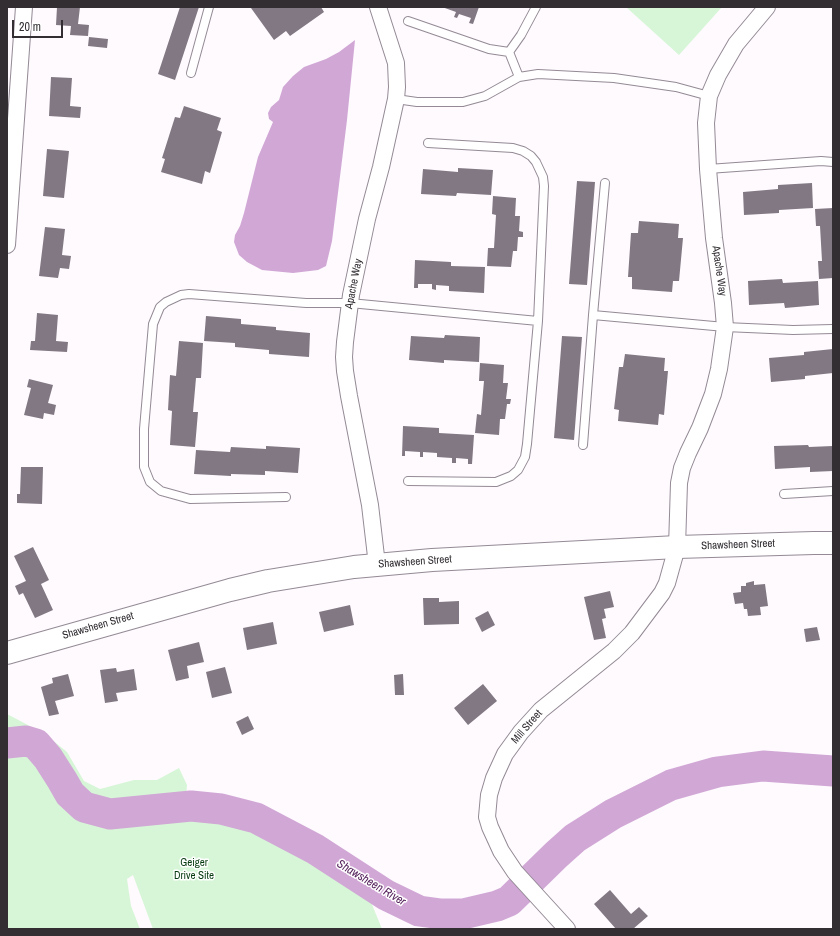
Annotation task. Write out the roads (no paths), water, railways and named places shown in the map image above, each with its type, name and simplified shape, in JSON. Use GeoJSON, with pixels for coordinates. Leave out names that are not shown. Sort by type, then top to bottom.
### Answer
{"type":"FeatureCollection","features":[{"type":"Feature","properties":{"kind":"main road","name":"Shawsheen Street"},"geometry":{"type":"LineString","coordinates":[[7,653],[230,590],[296,577],[376,565],[677,547],[833,543]]}},
{"type":"Feature","properties":{"kind":"street"},"geometry":{"type":"LineString","coordinates":[[7,245],[24,7]]}},
{"type":"Feature","properties":{"kind":"street","name":"Apache Way"},"geometry":{"type":"LineString","coordinates":[[376,565],[370,506],[345,371],[345,342],[350,303],[367,219],[381,168],[396,99],[396,63],[378,7]]}},
{"type":"Feature","properties":{"kind":"street","name":"Apache Way"},"geometry":{"type":"LineString","coordinates":[[677,547],[679,483],[682,468],[713,394],[719,369],[725,326],[714,238],[708,170],[706,123],[709,96],[718,75],[736,44],[767,7]]}},
{"type":"Feature","properties":{"kind":"street","name":"Mill Street"},"geometry":{"type":"LineString","coordinates":[[566,929],[515,872],[498,845],[487,817],[489,795],[499,767],[512,743],[541,710],[614,651],[632,633],[662,593],[667,583],[677,547]]}},
{"type":"Feature","properties":{"kind":"lane"},"geometry":{"type":"LineString","coordinates":[[191,74],[210,7]]}},
{"type":"Feature","properties":{"kind":"lane"},"geometry":{"type":"LineString","coordinates":[[509,52],[521,35],[536,7]]}},
{"type":"Feature","properties":{"kind":"lane"},"geometry":{"type":"LineString","coordinates":[[408,21],[489,49],[509,52]]}},
{"type":"Feature","properties":{"kind":"lane"},"geometry":{"type":"LineString","coordinates":[[509,52],[519,77]]}},
{"type":"Feature","properties":{"kind":"lane"},"geometry":{"type":"LineString","coordinates":[[396,99],[417,102],[463,102],[485,96],[519,77],[538,74],[614,78],[676,87],[709,96]]}},
{"type":"Feature","properties":{"kind":"lane"},"geometry":{"type":"LineString","coordinates":[[408,481],[496,482],[511,476],[518,470],[525,456],[527,444],[538,321],[544,186],[543,177],[536,162],[531,156],[523,151],[513,148],[428,144]]}},
{"type":"Feature","properties":{"kind":"lane"},"geometry":{"type":"LineString","coordinates":[[708,170],[833,162]]}},
{"type":"Feature","properties":{"kind":"lane"},"geometry":{"type":"LineString","coordinates":[[583,445],[593,314],[606,184]]}},
{"type":"Feature","properties":{"kind":"lane"},"geometry":{"type":"LineString","coordinates":[[286,497],[190,499],[161,491],[150,482],[144,467],[143,444],[153,324],[160,307],[163,304],[174,298],[189,294],[306,303],[350,303],[538,321]]}},
{"type":"Feature","properties":{"kind":"lane"},"geometry":{"type":"LineString","coordinates":[[593,314],[725,326],[793,330],[833,329]]}},
{"type":"Feature","properties":{"kind":"lane"},"geometry":{"type":"LineString","coordinates":[[784,494],[833,491]]}},
{"type":"Feature","properties":{"kind":"waterway","name":"Shawsheen River"},"geometry":{"type":"LineString","coordinates":[[7,743],[26,741],[36,744],[48,758],[70,794],[84,807],[110,814],[191,806],[221,809],[256,818],[315,849],[386,895],[419,911],[441,914],[463,914],[497,906],[509,901],[575,838],[613,814],[671,785],[717,772],[763,766],[833,771]]}},
{"type":"Feature","properties":{"kind":"park label","name":"Geiger Drive Site"},"geometry":{"type":"Point","coordinates":[194,869]}}]}
